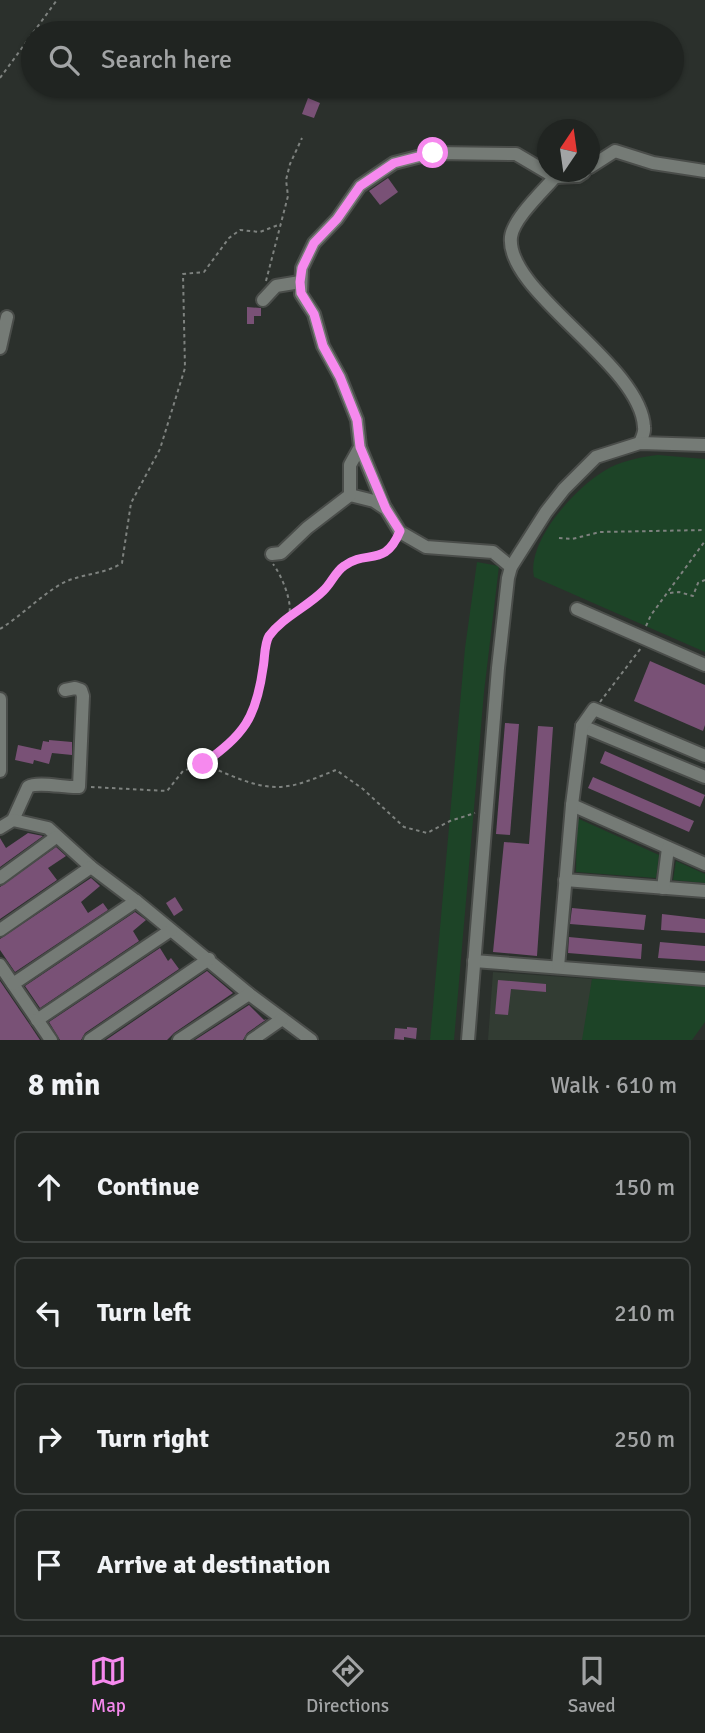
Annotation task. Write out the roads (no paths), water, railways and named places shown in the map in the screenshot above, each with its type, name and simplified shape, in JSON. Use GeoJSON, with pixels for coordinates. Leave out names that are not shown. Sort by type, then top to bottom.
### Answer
{"type":"FeatureCollection","features":[{"type":"Feature","properties":{"kind":"street"},"geometry":{"type":"LineString","coordinates":[[600,161],[615,151],[653,163],[705,171]]}},
{"type":"Feature","properties":{"kind":"street"},"geometry":{"type":"LineString","coordinates":[[511,567],[493,552],[426,547],[400,531],[386,509],[360,447],[357,420],[340,377],[323,346],[314,314],[301,293],[300,282],[302,268],[314,243],[337,219],[360,186],[394,163],[433,153],[516,154],[537,166]]}},
{"type":"Feature","properties":{"kind":"street"},"geometry":{"type":"LineString","coordinates":[[551,182],[516,224],[511,237],[513,255],[520,270],[537,290],[620,377],[638,406],[645,428],[640,443]]}},
{"type":"Feature","properties":{"kind":"street"},"geometry":{"type":"LineString","coordinates":[[265,298],[276,286],[300,282]]}},
{"type":"Feature","properties":{"kind":"street"},"geometry":{"type":"LineString","coordinates":[[0,348],[7,317]]}},
{"type":"Feature","properties":{"kind":"street"},"geometry":{"type":"LineString","coordinates":[[468,1040],[503,617],[511,567],[546,512],[564,489],[596,457],[640,443],[705,445]]}},
{"type":"Feature","properties":{"kind":"street"},"geometry":{"type":"LineString","coordinates":[[351,495],[350,465],[360,447]]}},
{"type":"Feature","properties":{"kind":"street"},"geometry":{"type":"LineString","coordinates":[[351,495],[374,501],[386,509]]}},
{"type":"Feature","properties":{"kind":"street"},"geometry":{"type":"LineString","coordinates":[[272,554],[281,553],[307,528],[351,495]]}},
{"type":"Feature","properties":{"kind":"street"},"geometry":{"type":"LineString","coordinates":[[577,609],[705,665]]}},
{"type":"Feature","properties":{"kind":"street"},"geometry":{"type":"LineString","coordinates":[[0,828],[13,820],[28,787],[33,784],[79,787],[83,696],[80,690],[75,688],[65,690]]}},
{"type":"Feature","properties":{"kind":"street"},"geometry":{"type":"LineString","coordinates":[[0,699],[0,771]]}},
{"type":"Feature","properties":{"kind":"street"},"geometry":{"type":"LineString","coordinates":[[558,967],[572,805],[582,726],[594,709],[705,756]]}},
{"type":"Feature","properties":{"kind":"street"},"geometry":{"type":"LineString","coordinates":[[582,726],[705,777]]}},
{"type":"Feature","properties":{"kind":"street"},"geometry":{"type":"LineString","coordinates":[[572,805],[705,864]]}},
{"type":"Feature","properties":{"kind":"street"},"geometry":{"type":"LineString","coordinates":[[13,820],[48,828],[91,867],[209,959],[249,994],[311,1040]]}},
{"type":"Feature","properties":{"kind":"street"},"geometry":{"type":"LineString","coordinates":[[0,878],[56,836]]}},
{"type":"Feature","properties":{"kind":"street"},"geometry":{"type":"LineString","coordinates":[[663,888],[668,848]]}},
{"type":"Feature","properties":{"kind":"street"},"geometry":{"type":"LineString","coordinates":[[0,930],[91,867]]}},
{"type":"Feature","properties":{"kind":"street"},"geometry":{"type":"LineString","coordinates":[[565,880],[705,891]]}},
{"type":"Feature","properties":{"kind":"street"},"geometry":{"type":"LineString","coordinates":[[13,984],[136,901]]}},
{"type":"Feature","properties":{"kind":"street"},"geometry":{"type":"LineString","coordinates":[[37,1020],[171,930]]}},
{"type":"Feature","properties":{"kind":"street"},"geometry":{"type":"LineString","coordinates":[[90,1040],[209,959]]}},
{"type":"Feature","properties":{"kind":"street"},"geometry":{"type":"LineString","coordinates":[[474,961],[705,979]]}},
{"type":"Feature","properties":{"kind":"street"},"geometry":{"type":"LineString","coordinates":[[0,965],[51,1040]]}},
{"type":"Feature","properties":{"kind":"street"},"geometry":{"type":"LineString","coordinates":[[179,1040],[249,994]]}},
{"type":"Feature","properties":{"kind":"street"},"geometry":{"type":"LineString","coordinates":[[252,1040],[282,1019]]}}]}
